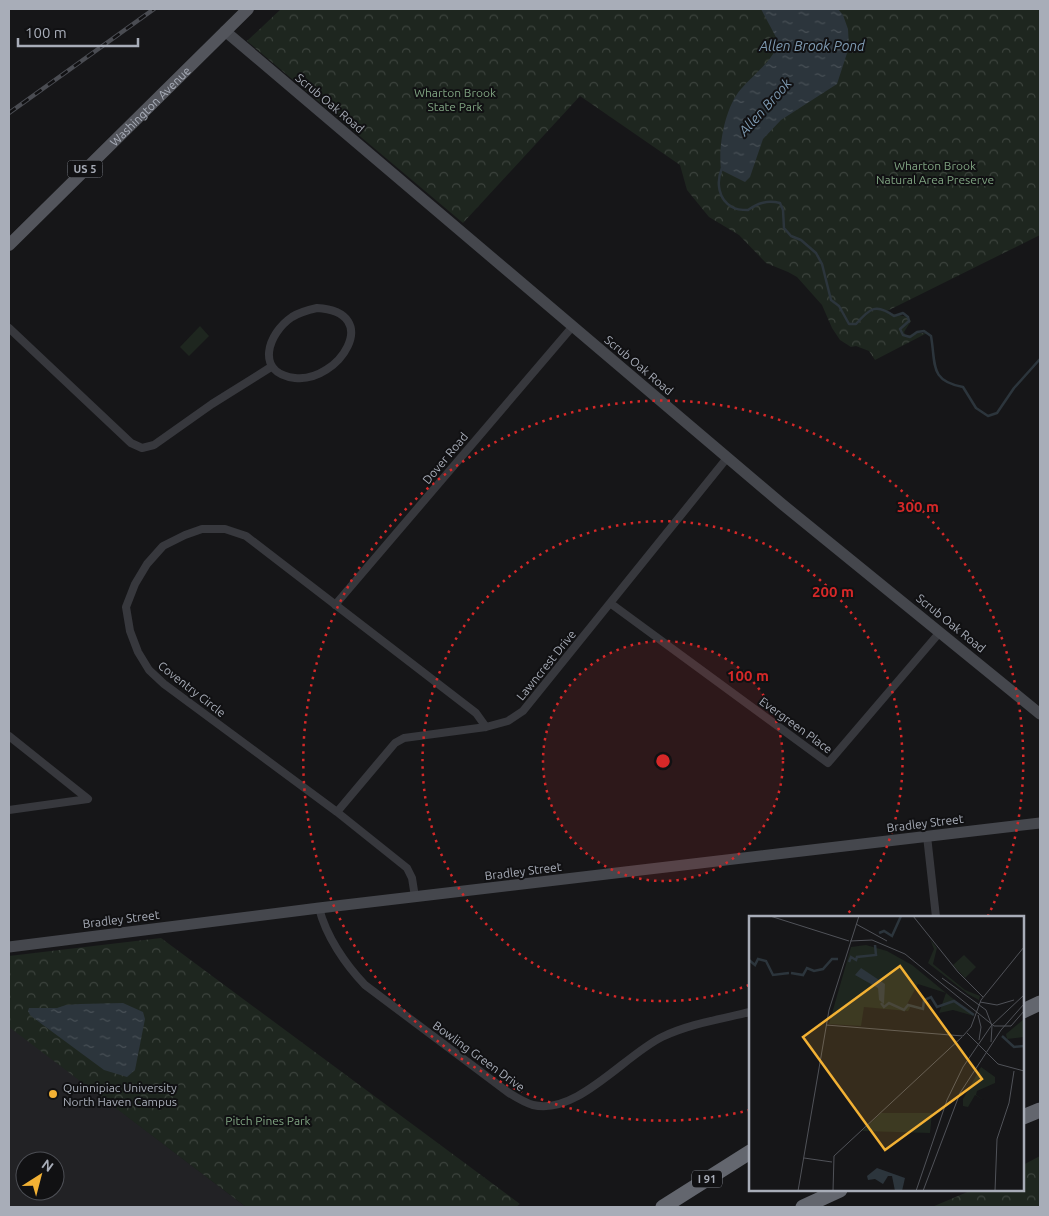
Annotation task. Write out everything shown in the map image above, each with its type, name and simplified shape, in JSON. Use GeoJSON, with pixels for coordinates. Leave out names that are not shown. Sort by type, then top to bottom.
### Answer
{"type":"FeatureCollection","features":[{"type":"Feature","properties":{"kind":"highway"},"geometry":{"type":"LineString","coordinates":[[1024,1011],[1040,1003]]}},
{"type":"Feature","properties":{"kind":"highway"},"geometry":{"type":"LineString","coordinates":[[1024,1117],[1040,1110]]}},
{"type":"Feature","properties":{"kind":"highway","name":"I 91"},"geometry":{"type":"LineString","coordinates":[[663,1207],[749,1153]]}},
{"type":"Feature","properties":{"kind":"highway"},"geometry":{"type":"LineString","coordinates":[[803,1207],[838,1191]]}},
{"type":"Feature","properties":{"kind":"main road","name":"Washington Avenue"},"geometry":{"type":"LineString","coordinates":[[9,245],[248,9]]}},
{"type":"Feature","properties":{"kind":"main road","name":"Scrub Oak Road"},"geometry":{"type":"LineString","coordinates":[[225,32],[801,520],[1040,714]]}},
{"type":"Feature","properties":{"kind":"main road","name":"Bradley Street"},"geometry":{"type":"LineString","coordinates":[[9,948],[319,908],[1040,823]]}},
{"type":"Feature","properties":{"kind":"street"},"geometry":{"type":"LineString","coordinates":[[317,308],[327,309],[342,315],[348,323],[351,329],[350,343],[341,357],[316,375],[299,378],[283,376],[276,373],[271,367],[269,356],[274,338],[284,324],[296,314],[317,308]]}},
{"type":"Feature","properties":{"kind":"street","name":"Dover Road"},"geometry":{"type":"LineString","coordinates":[[335,605],[572,326]]}},
{"type":"Feature","properties":{"kind":"street"},"geometry":{"type":"LineString","coordinates":[[9,328],[131,443],[142,448],[154,444],[212,404],[271,367]]}},
{"type":"Feature","properties":{"kind":"street","name":"Lawncrest Drive"},"geometry":{"type":"LineString","coordinates":[[337,812],[396,743],[404,738],[486,727],[508,721],[523,711],[727,458]]}},
{"type":"Feature","properties":{"kind":"street","name":"Coventry Circle"},"geometry":{"type":"LineString","coordinates":[[415,897],[412,878],[407,868],[337,812],[164,684],[149,670],[132,638],[126,607],[135,584],[147,564],[163,546],[184,535],[202,529],[224,529],[246,536],[476,712],[486,727]]}},
{"type":"Feature","properties":{"kind":"street","name":"Evergreen Place"},"geometry":{"type":"LineString","coordinates":[[610,603],[828,763],[940,632]]}},
{"type":"Feature","properties":{"kind":"street"},"geometry":{"type":"LineString","coordinates":[[9,736],[88,799],[9,810]]}},
{"type":"Feature","properties":{"kind":"street"},"geometry":{"type":"LineString","coordinates":[[927,836],[936,916]]}},
{"type":"Feature","properties":{"kind":"street","name":"Bowling Green Drive"},"geometry":{"type":"LineString","coordinates":[[319,908],[326,930],[349,966],[365,985],[509,1093],[534,1106],[558,1105],[575,1099],[636,1053],[662,1037],[700,1024],[749,1012]]}},
{"type":"Feature","properties":{"kind":"shaded area","name":"Quinnipiac University North Haven Campus"},"geometry":{"type":"Polygon","coordinates":[[[9,1026],[246,1207],[9,1207],[9,1026]]]}},
{"type":"Feature","properties":{"kind":"green space"},"geometry":{"type":"Polygon","coordinates":[[[281,9],[1040,9],[1040,235],[885,312],[908,317],[911,321],[904,332],[906,336],[927,333],[875,360],[869,351],[856,346],[851,347],[840,340],[832,328],[822,305],[797,277],[766,263],[739,235],[709,217],[687,190],[680,165],[580,96],[463,223],[247,41],[281,9]]]}},
{"type":"Feature","properties":{"kind":"green space"},"geometry":{"type":"Polygon","coordinates":[[[200,326],[209,336],[189,356],[180,347],[200,326]]]}},
{"type":"Feature","properties":{"kind":"green space","name":"Pitch Pines Park"},"geometry":{"type":"Polygon","coordinates":[[[161,938],[520,1204],[516,1207],[246,1207],[9,1027],[9,956],[161,938]]]}},
{"type":"Feature","properties":{"kind":"green space"},"geometry":{"type":"Polygon","coordinates":[[[1040,1156],[1040,1207],[932,1207],[970,1191],[1024,1191],[1024,1164],[1040,1156]]]}},
{"type":"Feature","properties":{"kind":"water","name":"Allen Brook Pond"},"geometry":{"type":"Polygon","coordinates":[[[761,9],[838,9],[843,15],[848,29],[849,47],[837,84],[781,120],[763,139],[750,177],[745,182],[721,170],[720,160],[724,127],[735,97],[766,63],[775,49],[777,39],[761,9]]]}},
{"type":"Feature","properties":{"kind":"water"},"geometry":{"type":"Polygon","coordinates":[[[123,1003],[143,1012],[145,1019],[135,1070],[127,1077],[104,1070],[30,1015],[28,1011],[29,1008],[123,1003]]]}},
{"type":"Feature","properties":{"kind":"waterway","name":"Allen Brook"},"geometry":{"type":"LineString","coordinates":[[722,168],[719,184],[721,195],[727,204],[738,209],[748,210],[763,203],[780,203],[783,210],[784,228],[791,236],[801,240],[816,253],[822,264],[831,300],[839,306],[849,324],[856,324],[865,314],[874,309],[888,312],[894,316],[903,313],[908,317],[909,321],[900,329],[903,335],[910,337],[917,332],[924,331],[931,336],[934,363],[939,376],[952,384],[963,387],[976,408],[988,416],[997,413],[1014,388],[1040,359]]}},
{"type":"Feature","properties":{"kind":"railway"},"geometry":{"type":"LineString","coordinates":[[9,113],[154,9]]}},
{"type":"Feature","properties":{"kind":"place","name":"Quinnipiac University North Haven Campus"},"geometry":{"type":"Point","coordinates":[53,1094]}},
{"type":"Feature","properties":{"kind":"park label","name":"Wharton Brook State Park"},"geometry":{"type":"Point","coordinates":[455,99]}},
{"type":"Feature","properties":{"kind":"park label","name":"Wharton Brook Natural Area Preserve"},"geometry":{"type":"Point","coordinates":[935,172]}}]}
